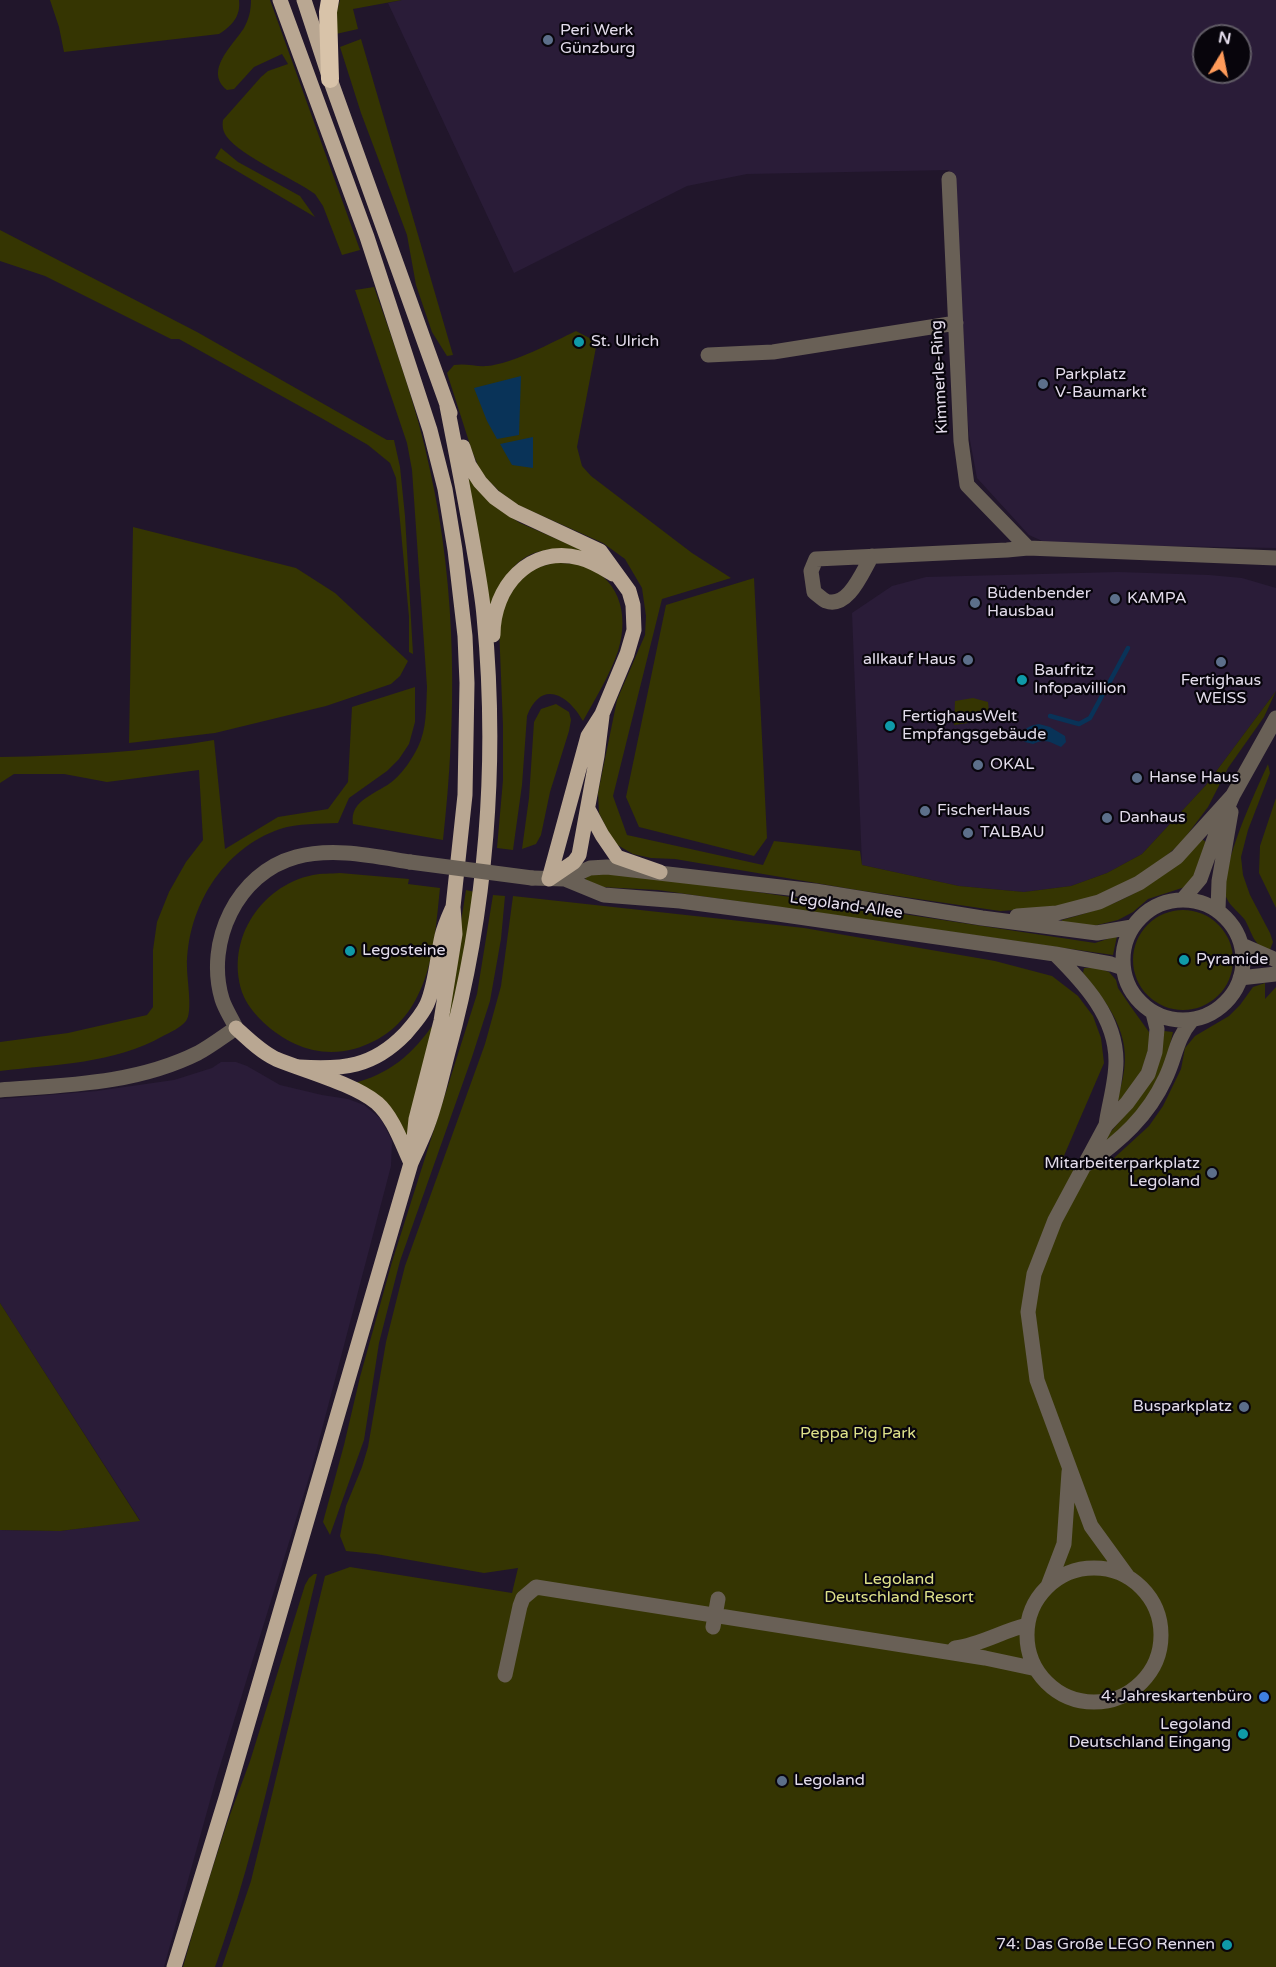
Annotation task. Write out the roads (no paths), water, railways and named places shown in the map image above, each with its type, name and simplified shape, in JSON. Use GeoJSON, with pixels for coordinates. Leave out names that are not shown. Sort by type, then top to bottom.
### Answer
{"type":"FeatureCollection","features":[{"type":"Feature","properties":{"kind":"highway"},"geometry":{"type":"LineString","coordinates":[[330,0],[328,12],[330,79]]}},
{"type":"Feature","properties":{"kind":"main road"},"geometry":{"type":"LineString","coordinates":[[280,0],[367,237],[430,430],[445,489],[464,625],[467,683],[465,795],[453,907],[455,934],[441,1021],[416,1119],[411,1163]]}},
{"type":"Feature","properties":{"kind":"main road"},"geometry":{"type":"LineString","coordinates":[[304,0],[330,79],[469,465],[494,497],[514,511],[600,551],[629,591],[633,605],[634,630],[627,654],[602,714],[588,736],[549,879]]}},
{"type":"Feature","properties":{"kind":"main road"},"geometry":{"type":"LineString","coordinates":[[174,1967],[226,1798],[411,1163],[429,1123],[462,1000],[471,957],[481,884],[490,732],[484,615],[463,484],[447,406]]}},
{"type":"Feature","properties":{"kind":"main road"},"geometry":{"type":"LineString","coordinates":[[487,672],[494,651],[493,628],[496,607],[503,591],[525,566],[542,558],[562,555],[594,563],[621,579]]}},
{"type":"Feature","properties":{"kind":"main road"},"geometry":{"type":"LineString","coordinates":[[549,879],[574,862],[579,855],[602,714]]}},
{"type":"Feature","properties":{"kind":"main road"},"geometry":{"type":"LineString","coordinates":[[588,809],[602,835],[618,856],[660,872]]}},
{"type":"Feature","properties":{"kind":"main road"},"geometry":{"type":"LineString","coordinates":[[299,1067],[330,1069],[358,1065],[379,1056],[397,1042],[415,1023],[427,1004],[443,933],[453,907]]}},
{"type":"Feature","properties":{"kind":"main road"},"geometry":{"type":"LineString","coordinates":[[236,1028],[274,1058],[364,1095],[379,1105],[411,1163]]}},
{"type":"Feature","properties":{"kind":"street","name":"Kimmerle-Ring"},"geometry":{"type":"LineString","coordinates":[[949,179],[961,441],[967,485],[1028,548]]}},
{"type":"Feature","properties":{"kind":"street"},"geometry":{"type":"LineString","coordinates":[[708,355],[773,352],[956,323]]}},
{"type":"Feature","properties":{"kind":"street"},"geometry":{"type":"LineString","coordinates":[[872,556],[1028,548],[1276,558]]}},
{"type":"Feature","properties":{"kind":"street"},"geometry":{"type":"LineString","coordinates":[[1183,899],[1200,879],[1233,795],[1276,718]]}},
{"type":"Feature","properties":{"kind":"street"},"geometry":{"type":"LineString","coordinates":[[1218,910],[1219,881],[1233,795]]}},
{"type":"Feature","properties":{"kind":"street"},"geometry":{"type":"LineString","coordinates":[[982,918],[1057,913],[1099,902],[1140,883],[1177,856],[1233,795]]}},
{"type":"Feature","properties":{"kind":"street"},"geometry":{"type":"LineString","coordinates":[[0,1090],[101,1083],[139,1075],[198,1053],[236,1028],[222,1000],[217,971],[219,946],[226,920],[239,897],[257,878],[276,865],[297,857],[324,854],[367,855],[532,878],[566,879]]}},
{"type":"Feature","properties":{"kind":"street","name":"Legoland-Allee"},"geometry":{"type":"LineString","coordinates":[[566,879],[590,868],[607,867],[815,891],[982,918],[1097,933],[1132,927]]}},
{"type":"Feature","properties":{"kind":"street","name":"Legoland-Allee"},"geometry":{"type":"LineString","coordinates":[[566,879],[604,895],[680,901],[1055,954],[1123,968]]}},
{"type":"Feature","properties":{"kind":"street"},"geometry":{"type":"LineString","coordinates":[[1183,899],[1202,902],[1218,910],[1234,927],[1242,945],[1244,965],[1237,987],[1228,1002],[1212,1014],[1192,1020],[1172,1020],[1153,1013],[1138,1001],[1127,984],[1123,968],[1124,945],[1132,927],[1145,912],[1163,903],[1183,899]]}},
{"type":"Feature","properties":{"kind":"street"},"geometry":{"type":"LineString","coordinates":[[1242,945],[1276,960]]}},
{"type":"Feature","properties":{"kind":"street"},"geometry":{"type":"LineString","coordinates":[[1055,954],[1075,974],[1109,1024],[1116,1061],[1106,1125]]}},
{"type":"Feature","properties":{"kind":"street"},"geometry":{"type":"LineString","coordinates":[[1240,978],[1276,974]]}},
{"type":"Feature","properties":{"kind":"street"},"geometry":{"type":"LineString","coordinates":[[1128,1577],[1091,1526],[1037,1380],[1028,1312],[1034,1274],[1045,1243],[1082,1168],[1106,1125],[1127,1103],[1148,1074],[1155,1052],[1157,1029],[1153,1013]]}},
{"type":"Feature","properties":{"kind":"street"},"geometry":{"type":"LineString","coordinates":[[1082,1168],[1114,1146],[1145,1113],[1165,1079],[1181,1033],[1192,1020]]}},
{"type":"Feature","properties":{"kind":"street"},"geometry":{"type":"LineString","coordinates":[[1048,1586],[1064,1544],[1070,1466]]}},
{"type":"Feature","properties":{"kind":"street"},"geometry":{"type":"LineString","coordinates":[[1087,1568],[1108,1569],[1128,1577],[1144,1589],[1155,1605],[1161,1624],[1161,1644],[1156,1663],[1145,1680],[1130,1692],[1112,1700],[1092,1702],[1072,1699],[1054,1690],[1032,1668],[1027,1654],[1025,1638],[1027,1625],[1037,1598],[1048,1586],[1066,1574],[1087,1568]]}},
{"type":"Feature","properties":{"kind":"street"},"geometry":{"type":"LineString","coordinates":[[505,1674],[520,1606],[523,1598],[536,1587],[940,1650],[1032,1668]]}},
{"type":"Feature","properties":{"kind":"street"},"geometry":{"type":"LineString","coordinates":[[713,1627],[718,1599]]}},
{"type":"Feature","properties":{"kind":"street"},"geometry":{"type":"LineString","coordinates":[[940,1650],[972,1646],[1013,1628],[1027,1625]]}},
{"type":"Feature","properties":{"kind":"water"},"geometry":{"type":"Polygon","coordinates":[[[521,376],[519,435],[497,439],[474,388],[521,376]]]}},
{"type":"Feature","properties":{"kind":"water"},"geometry":{"type":"Polygon","coordinates":[[[533,437],[533,468],[512,465],[500,444],[533,437]]]}},
{"type":"Feature","properties":{"kind":"water"},"geometry":{"type":"Polygon","coordinates":[[[1039,724],[1050,727],[1065,736],[1066,742],[1061,747],[1047,741],[1033,744],[1025,742],[1022,738],[1026,729],[1039,724]]]}},
{"type":"Feature","properties":{"kind":"waterway"},"geometry":{"type":"LineString","coordinates":[[1050,716],[1079,724],[1090,718],[1128,648]]}},
{"type":"Feature","properties":{"kind":"place","name":"Peri Werk Günzburg"},"geometry":{"type":"Point","coordinates":[548,40]}},
{"type":"Feature","properties":{"kind":"place","name":"St. Ulrich"},"geometry":{"type":"Point","coordinates":[579,342]}},
{"type":"Feature","properties":{"kind":"place","name":"Parkplatz V-Baumarkt"},"geometry":{"type":"Point","coordinates":[1043,384]}},
{"type":"Feature","properties":{"kind":"place","name":"KAMPA"},"geometry":{"type":"Point","coordinates":[1115,599]}},
{"type":"Feature","properties":{"kind":"place","name":"Büdenbender Hausbau"},"geometry":{"type":"Point","coordinates":[975,603]}},
{"type":"Feature","properties":{"kind":"place","name":"allkauf Haus"},"geometry":{"type":"Point","coordinates":[968,660]}},
{"type":"Feature","properties":{"kind":"place","name":"Fertighaus WEISS"},"geometry":{"type":"Point","coordinates":[1221,662]}},
{"type":"Feature","properties":{"kind":"place","name":"Baufritz Infopavillion"},"geometry":{"type":"Point","coordinates":[1022,680]}},
{"type":"Feature","properties":{"kind":"place","name":"FertighausWelt Empfangsgebäude"},"geometry":{"type":"Point","coordinates":[890,726]}},
{"type":"Feature","properties":{"kind":"place","name":"OKAL"},"geometry":{"type":"Point","coordinates":[978,765]}},
{"type":"Feature","properties":{"kind":"place","name":"Hanse Haus"},"geometry":{"type":"Point","coordinates":[1137,778]}},
{"type":"Feature","properties":{"kind":"place","name":"FischerHaus"},"geometry":{"type":"Point","coordinates":[925,811]}},
{"type":"Feature","properties":{"kind":"place","name":"Danhaus"},"geometry":{"type":"Point","coordinates":[1107,818]}},
{"type":"Feature","properties":{"kind":"place","name":"TALBAU"},"geometry":{"type":"Point","coordinates":[968,833]}},
{"type":"Feature","properties":{"kind":"place","name":"Legosteine"},"geometry":{"type":"Point","coordinates":[350,951]}},
{"type":"Feature","properties":{"kind":"place","name":"Pyramide"},"geometry":{"type":"Point","coordinates":[1184,960]}},
{"type":"Feature","properties":{"kind":"place","name":"Mitarbeiterparkplatz Legoland"},"geometry":{"type":"Point","coordinates":[1212,1173]}},
{"type":"Feature","properties":{"kind":"place","name":"Busparkplatz"},"geometry":{"type":"Point","coordinates":[1244,1407]}},
{"type":"Feature","properties":{"kind":"place","name":"4: Jahreskartenbüro"},"geometry":{"type":"Point","coordinates":[1264,1697]}},
{"type":"Feature","properties":{"kind":"place","name":"Legoland Deutschland Eingang"},"geometry":{"type":"Point","coordinates":[1243,1734]}},
{"type":"Feature","properties":{"kind":"place","name":"Legoland"},"geometry":{"type":"Point","coordinates":[782,1781]}},
{"type":"Feature","properties":{"kind":"place","name":"74: Das Große LEGO Rennen"},"geometry":{"type":"Point","coordinates":[1227,1945]}},
{"type":"Feature","properties":{"kind":"park label","name":"Peppa Pig Park"},"geometry":{"type":"Point","coordinates":[858,1434]}},
{"type":"Feature","properties":{"kind":"park label","name":"Legoland Deutschland Resort"},"geometry":{"type":"Point","coordinates":[899,1589]}}]}
